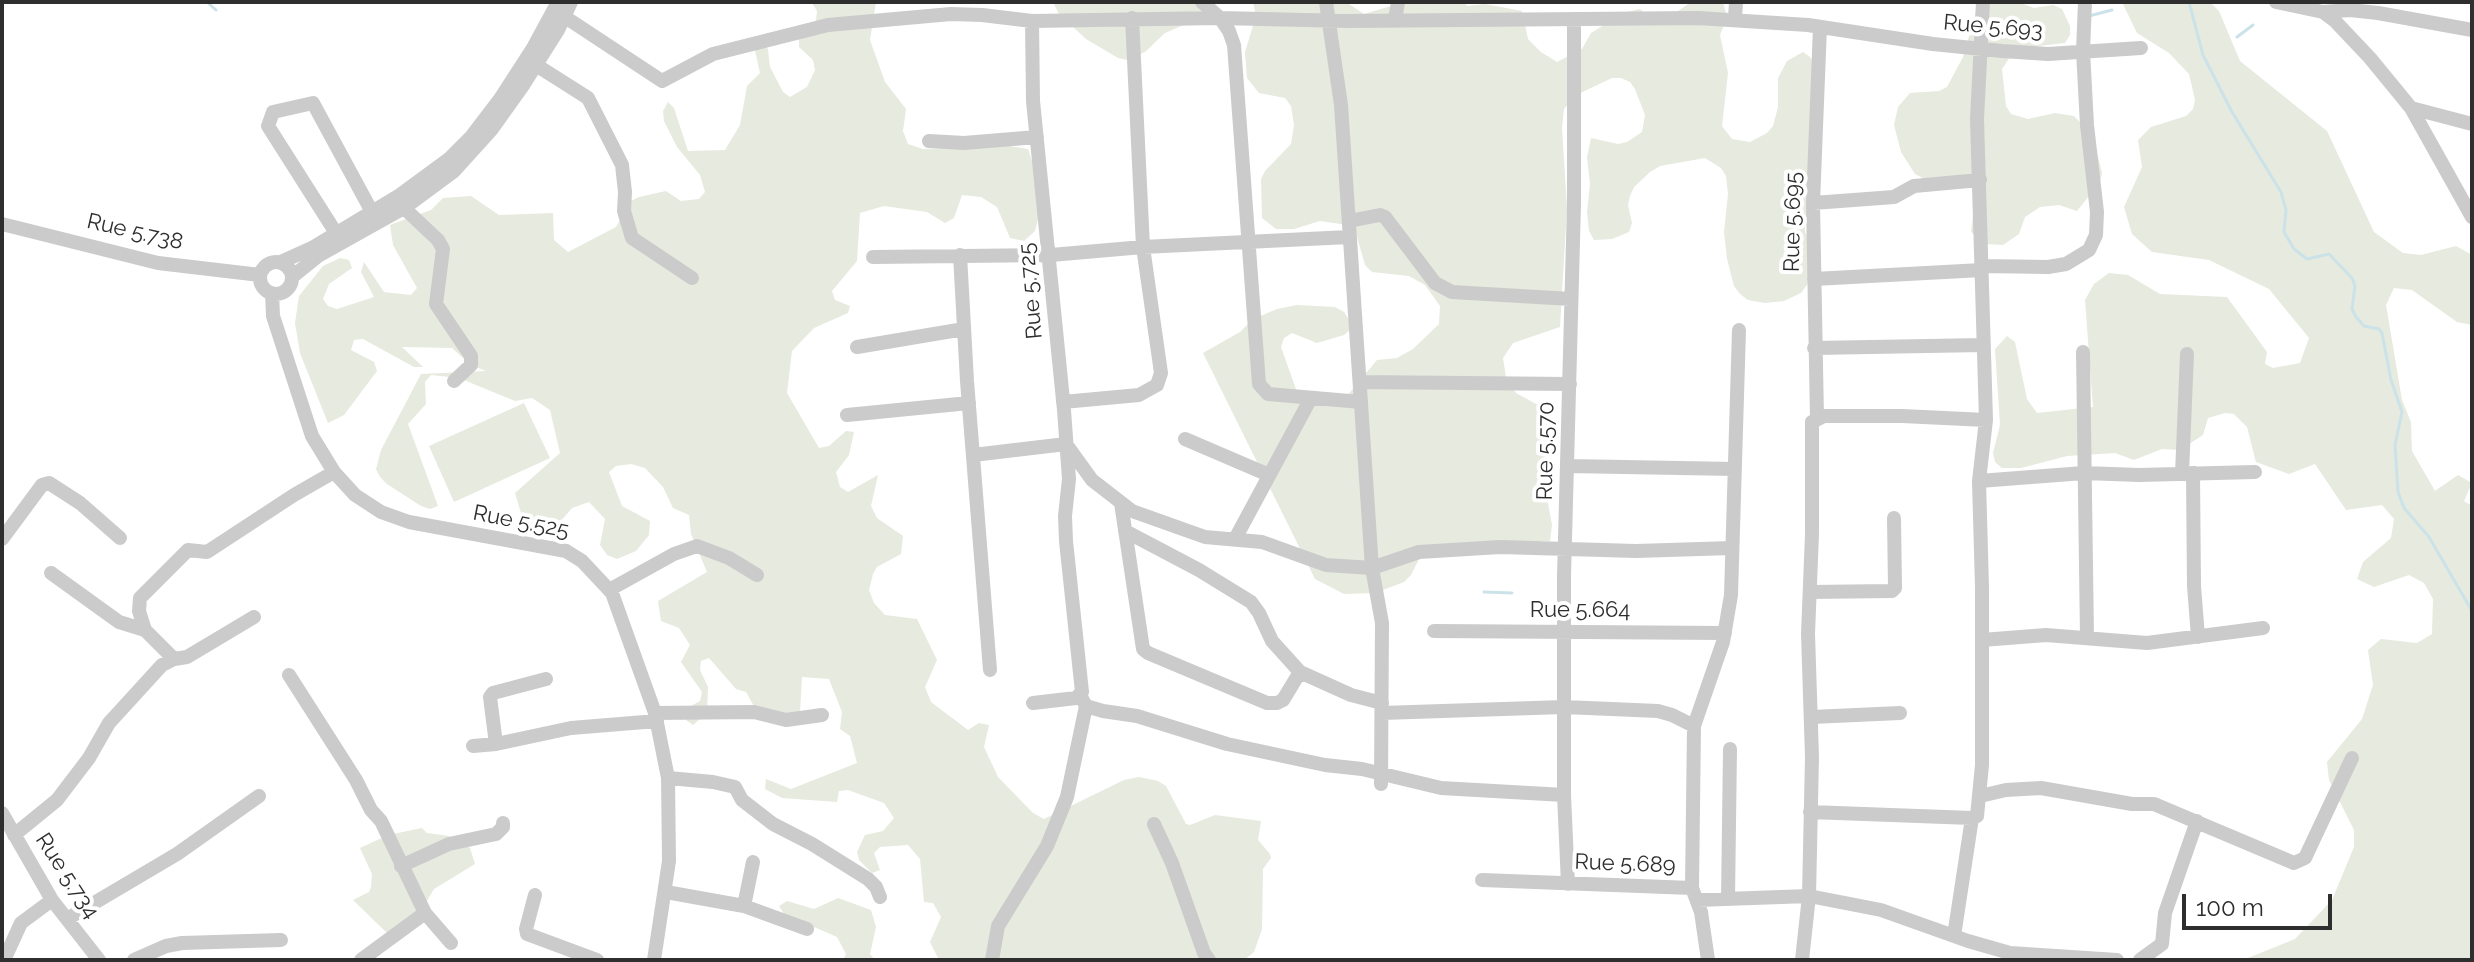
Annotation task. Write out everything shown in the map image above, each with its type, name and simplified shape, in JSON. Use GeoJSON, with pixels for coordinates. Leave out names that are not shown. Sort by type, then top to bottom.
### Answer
{"type":"FeatureCollection","features":[{"type":"Feature","properties":{"kind":"street"},"geometry":{"type":"LineString","coordinates":[[558,2],[516,76],[471,137],[449,159],[423,179],[336,233],[281,262],[265,266],[260,275],[264,288],[272,293],[286,290],[292,277],[318,256],[404,208],[454,171],[475,148],[536,65],[571,2]]}},
{"type":"Feature","properties":{"kind":"street"},"geometry":{"type":"LineString","coordinates":[[1202,2],[1220,18],[1234,45],[1259,384],[1268,394],[1361,402]]}},
{"type":"Feature","properties":{"kind":"street"},"geometry":{"type":"LineString","coordinates":[[1326,2],[1341,105],[1372,568],[1382,623],[1381,779]]}},
{"type":"Feature","properties":{"kind":"street"},"geometry":{"type":"LineString","coordinates":[[1395,20],[1398,2]]}},
{"type":"Feature","properties":{"kind":"street","name":"Rue 5.570"},"geometry":{"type":"LineString","coordinates":[[1568,884],[1564,795],[1565,548],[1580,18],[1586,2]]}},
{"type":"Feature","properties":{"kind":"street"},"geometry":{"type":"LineString","coordinates":[[1735,19],[1736,2]]}},
{"type":"Feature","properties":{"kind":"street"},"geometry":{"type":"LineString","coordinates":[[1810,812],[1977,816],[1980,796],[1982,640],[1979,481],[1986,420],[1977,119],[1983,2]]}},
{"type":"Feature","properties":{"kind":"street"},"geometry":{"type":"LineString","coordinates":[[1814,279],[2048,267],[2066,264],[2089,250],[2096,235],[2097,212],[2087,125],[2083,51],[2085,2]]}},
{"type":"Feature","properties":{"kind":"street"},"geometry":{"type":"LineString","coordinates":[[2276,2],[2323,12],[2350,10],[2378,13],[2472,30]]}},
{"type":"Feature","properties":{"kind":"street"},"geometry":{"type":"LineString","coordinates":[[565,17],[662,81],[713,54],[900,10],[1032,21],[1220,18]]}},
{"type":"Feature","properties":{"kind":"street"},"geometry":{"type":"LineString","coordinates":[[2323,12],[2370,58],[2411,108],[2472,217]]}},
{"type":"Feature","properties":{"kind":"street"},"geometry":{"type":"LineString","coordinates":[[1063,402],[1139,395],[1157,385],[1161,373],[1143,247],[1132,18]]}},
{"type":"Feature","properties":{"kind":"street","name":"Rue 5.693"},"geometry":{"type":"LineString","coordinates":[[1220,18],[1331,21],[1735,19],[1820,27],[1933,44],[2048,54],[2141,48]]}},
{"type":"Feature","properties":{"kind":"street","name":"Rue 5.725"},"geometry":{"type":"LineString","coordinates":[[992,960],[998,926],[1047,846],[1067,797],[1083,700],[1066,541],[1069,479],[1051,255],[1033,101],[1032,21]]}},
{"type":"Feature","properties":{"kind":"street","name":"Rue 5.695"},"geometry":{"type":"LineString","coordinates":[[1802,960],[1809,896],[1812,717],[1808,634],[1812,534],[1810,443],[1812,422],[1817,418],[1813,203],[1820,27]]}},
{"type":"Feature","properties":{"kind":"street"},"geometry":{"type":"LineString","coordinates":[[536,65],[588,98],[622,165],[624,211],[632,238],[692,278]]}},
{"type":"Feature","properties":{"kind":"street"},"geometry":{"type":"LineString","coordinates":[[336,233],[268,126],[273,112],[313,103],[372,212]]}},
{"type":"Feature","properties":{"kind":"street"},"geometry":{"type":"LineString","coordinates":[[2411,108],[2472,124]]}},
{"type":"Feature","properties":{"kind":"street"},"geometry":{"type":"LineString","coordinates":[[929,141],[964,143],[1037,137]]}},
{"type":"Feature","properties":{"kind":"street"},"geometry":{"type":"LineString","coordinates":[[1813,203],[1894,197],[1914,186],[1980,180]]}},
{"type":"Feature","properties":{"kind":"street"},"geometry":{"type":"LineString","coordinates":[[404,208],[438,240],[443,249],[436,304],[466,347],[471,365],[454,381]]}},
{"type":"Feature","properties":{"kind":"street"},"geometry":{"type":"LineString","coordinates":[[873,257],[1051,255],[1248,240],[1349,229],[1380,215],[1385,217],[1435,283],[1452,292],[1571,299]]}},
{"type":"Feature","properties":{"kind":"street","name":"Rue 5.738"},"geometry":{"type":"LineString","coordinates":[[2,224],[158,263],[260,275]]}},
{"type":"Feature","properties":{"kind":"street"},"geometry":{"type":"LineString","coordinates":[[960,255],[990,670]]}},
{"type":"Feature","properties":{"kind":"street"},"geometry":{"type":"LineString","coordinates":[[281,262],[289,268],[292,277]]}},
{"type":"Feature","properties":{"kind":"street","name":"Rue 5.525"},"geometry":{"type":"LineString","coordinates":[[272,293],[273,316],[312,436],[334,472],[355,495],[394,518],[566,551],[582,561],[609,590],[656,717],[668,778],[669,861],[654,960]]}},
{"type":"Feature","properties":{"kind":"street"},"geometry":{"type":"LineString","coordinates":[[857,347],[964,329]]}},
{"type":"Feature","properties":{"kind":"street"},"geometry":{"type":"LineString","coordinates":[[1739,330],[1731,595],[1725,633],[1694,726],[1694,894],[1728,899],[1809,896],[1881,910],[2010,953],[2117,960]]}},
{"type":"Feature","properties":{"kind":"street"},"geometry":{"type":"LineString","coordinates":[[1814,348],[1983,345]]}},
{"type":"Feature","properties":{"kind":"street"},"geometry":{"type":"LineString","coordinates":[[2083,352],[2087,637]]}},
{"type":"Feature","properties":{"kind":"street"},"geometry":{"type":"LineString","coordinates":[[2187,354],[2187,473],[2198,637]]}},
{"type":"Feature","properties":{"kind":"street"},"geometry":{"type":"LineString","coordinates":[[1360,382],[1570,384]]}},
{"type":"Feature","properties":{"kind":"street"},"geometry":{"type":"LineString","coordinates":[[1235,539],[1311,398]]}},
{"type":"Feature","properties":{"kind":"street"},"geometry":{"type":"LineString","coordinates":[[847,415],[969,403]]}},
{"type":"Feature","properties":{"kind":"street"},"geometry":{"type":"LineString","coordinates":[[1817,418],[1902,416],[1986,420]]}},
{"type":"Feature","properties":{"kind":"street"},"geometry":{"type":"LineString","coordinates":[[1185,439],[1269,475]]}},
{"type":"Feature","properties":{"kind":"street"},"geometry":{"type":"LineString","coordinates":[[973,455],[1066,444],[1092,480],[1132,511],[1205,537],[1262,542],[1326,565],[1372,568],[1419,552],[1500,547],[1636,551],[1732,548]]}},
{"type":"Feature","properties":{"kind":"street"},"geometry":{"type":"LineString","coordinates":[[1568,466],[1735,469]]}},
{"type":"Feature","properties":{"kind":"street"},"geometry":{"type":"LineString","coordinates":[[174,659],[145,630],[139,611],[140,598],[188,550],[207,552],[334,472]]}},
{"type":"Feature","properties":{"kind":"street"},"geometry":{"type":"LineString","coordinates":[[1979,481],[2084,473],[2255,472]]}},
{"type":"Feature","properties":{"kind":"street"},"geometry":{"type":"LineString","coordinates":[[1069,479],[1092,480]]}},
{"type":"Feature","properties":{"kind":"street"},"geometry":{"type":"LineString","coordinates":[[2,539],[42,485],[49,483],[80,503],[120,538]]}},
{"type":"Feature","properties":{"kind":"street"},"geometry":{"type":"LineString","coordinates":[[1121,503],[1143,649],[1267,703],[1283,700],[1300,672]]}},
{"type":"Feature","properties":{"kind":"street"},"geometry":{"type":"LineString","coordinates":[[1810,592],[1892,591],[1895,588],[1894,518]]}},
{"type":"Feature","properties":{"kind":"street"},"geometry":{"type":"LineString","coordinates":[[1125,531],[1251,602],[1272,641],[1300,672],[1382,708],[1564,707],[1658,711],[1694,726]]}},
{"type":"Feature","properties":{"kind":"street"},"geometry":{"type":"LineString","coordinates":[[609,590],[674,554],[697,546],[729,558],[757,575]]}},
{"type":"Feature","properties":{"kind":"street"},"geometry":{"type":"LineString","coordinates":[[51,573],[119,622],[145,630]]}},
{"type":"Feature","properties":{"kind":"street"},"geometry":{"type":"LineString","coordinates":[[14,835],[57,800],[78,774],[109,723],[154,673],[174,659],[187,657],[254,617]]}},
{"type":"Feature","properties":{"kind":"street"},"geometry":{"type":"LineString","coordinates":[[1982,640],[2046,635],[2147,643],[2263,628]]}},
{"type":"Feature","properties":{"kind":"street","name":"Rue 5.664"},"geometry":{"type":"LineString","coordinates":[[1434,631],[1725,633]]}},
{"type":"Feature","properties":{"kind":"street"},"geometry":{"type":"LineString","coordinates":[[289,675],[356,780],[371,810],[381,821],[425,913],[451,943]]}},
{"type":"Feature","properties":{"kind":"street"},"geometry":{"type":"LineString","coordinates":[[496,744],[490,697],[493,693],[546,679]]}},
{"type":"Feature","properties":{"kind":"street"},"geometry":{"type":"LineString","coordinates":[[1033,703],[1076,698],[1227,744],[1381,779],[1441,788],[1564,795]]}},
{"type":"Feature","properties":{"kind":"street"},"geometry":{"type":"LineString","coordinates":[[473,746],[571,728],[656,717],[754,712],[786,720],[822,715]]}},
{"type":"Feature","properties":{"kind":"street"},"geometry":{"type":"LineString","coordinates":[[1812,717],[1900,713]]}},
{"type":"Feature","properties":{"kind":"street"},"geometry":{"type":"LineString","coordinates":[[1728,899],[1730,749]]}},
{"type":"Feature","properties":{"kind":"street"},"geometry":{"type":"LineString","coordinates":[[1980,796],[2022,789],[2058,789],[2132,804],[2154,804],[2294,863],[2305,858],[2352,758]]}},
{"type":"Feature","properties":{"kind":"street"},"geometry":{"type":"LineString","coordinates":[[668,778],[735,787],[742,800],[773,824],[868,879],[880,897]]}},
{"type":"Feature","properties":{"kind":"street"},"geometry":{"type":"LineString","coordinates":[[67,919],[177,854],[259,796]]}},
{"type":"Feature","properties":{"kind":"street","name":"Rue 5.734"},"geometry":{"type":"LineString","coordinates":[[2,813],[52,900],[99,960]]}},
{"type":"Feature","properties":{"kind":"street"},"geometry":{"type":"LineString","coordinates":[[1954,936],[1972,818]]}},
{"type":"Feature","properties":{"kind":"street"},"geometry":{"type":"LineString","coordinates":[[2140,960],[2162,944],[2165,913],[2197,821]]}},
{"type":"Feature","properties":{"kind":"street"},"geometry":{"type":"LineString","coordinates":[[401,866],[449,844],[496,834],[503,823]]}},
{"type":"Feature","properties":{"kind":"street"},"geometry":{"type":"LineString","coordinates":[[1154,824],[1172,863],[1203,958]]}},
{"type":"Feature","properties":{"kind":"street"},"geometry":{"type":"LineString","coordinates":[[744,906],[753,862]]}},
{"type":"Feature","properties":{"kind":"street","name":"Rue 5.689"},"geometry":{"type":"LineString","coordinates":[[1482,880],[1694,894],[1704,926],[1708,960]]}},
{"type":"Feature","properties":{"kind":"street"},"geometry":{"type":"LineString","coordinates":[[666,892],[744,906],[807,929]]}},
{"type":"Feature","properties":{"kind":"street"},"geometry":{"type":"LineString","coordinates":[[535,895],[527,934],[597,960]]}},
{"type":"Feature","properties":{"kind":"street"},"geometry":{"type":"LineString","coordinates":[[4,960],[21,923],[52,900]]}},
{"type":"Feature","properties":{"kind":"street"},"geometry":{"type":"LineString","coordinates":[[361,960],[425,913]]}},
{"type":"Feature","properties":{"kind":"street"},"geometry":{"type":"LineString","coordinates":[[134,960],[166,946],[182,943],[281,940]]}},
{"type":"Feature","properties":{"kind":"shaded area"},"geometry":{"type":"Polygon","coordinates":[[[774,2],[876,2],[870,40],[885,82],[906,109],[903,131],[908,144],[923,149],[1009,146],[1028,149],[1038,179],[1039,215],[1035,231],[1024,241],[1010,238],[997,207],[981,197],[962,195],[954,218],[945,223],[927,212],[884,206],[860,213],[857,261],[832,291],[835,300],[850,306],[848,313],[814,328],[792,351],[787,393],[819,448],[829,446],[846,431],[854,432],[849,455],[836,472],[840,487],[848,492],[878,475],[871,506],[877,518],[903,536],[901,554],[877,567],[873,574],[869,590],[874,603],[885,615],[917,619],[937,660],[925,687],[931,702],[968,730],[979,723],[989,725],[984,747],[998,777],[1033,813],[1044,819],[1124,780],[1139,777],[1166,786],[1186,824],[1215,815],[1261,821],[1258,840],[1271,858],[1263,869],[1262,929],[1254,952],[1244,960],[939,960],[930,942],[941,917],[933,903],[924,902],[920,859],[908,845],[880,847],[874,853],[880,870],[872,873],[859,860],[857,852],[865,835],[883,831],[894,818],[884,803],[848,790],[839,791],[837,802],[782,798],[765,789],[766,779],[791,789],[857,763],[850,736],[840,729],[842,712],[829,679],[802,677],[800,712],[782,716],[755,708],[746,692],[736,689],[709,658],[701,661],[700,670],[708,687],[707,713],[693,725],[686,720],[684,710],[700,701],[702,692],[681,662],[690,645],[679,628],[661,621],[658,601],[707,572],[691,534],[689,515],[673,508],[663,487],[645,468],[631,464],[616,466],[609,472],[622,506],[650,521],[649,535],[636,551],[617,559],[607,555],[600,545],[605,519],[589,502],[572,508],[554,529],[545,533],[536,532],[524,523],[515,493],[560,453],[550,410],[532,398],[515,401],[459,378],[431,375],[425,382],[426,404],[408,424],[438,506],[430,509],[421,506],[380,477],[376,469],[381,450],[421,374],[486,371],[471,365],[452,348],[402,347],[423,367],[414,367],[363,339],[354,340],[351,350],[374,362],[377,371],[344,415],[328,423],[300,353],[295,323],[299,296],[323,266],[340,258],[349,260],[352,268],[329,284],[323,299],[328,306],[337,309],[374,297],[361,272],[364,262],[384,292],[411,295],[417,288],[393,245],[390,225],[431,210],[443,198],[471,196],[499,215],[553,213],[554,240],[568,252],[616,227],[631,201],[639,197],[666,191],[681,201],[699,199],[705,192],[700,175],[677,147],[664,121],[663,111],[668,102],[674,108],[688,151],[725,150],[740,125],[747,86],[760,73],[754,46],[763,43],[768,49],[770,67],[783,92],[790,97],[807,87],[815,70],[813,60],[799,47],[799,37],[815,29],[817,11],[812,3],[774,2]]]}},
{"type":"Feature","properties":{"kind":"shaded area"},"geometry":{"type":"Polygon","coordinates":[[[1053,2],[1210,2],[1198,19],[1165,33],[1145,52],[1127,60],[1086,39],[1059,14],[1053,2]]]}},
{"type":"Feature","properties":{"kind":"shaded area"},"geometry":{"type":"Polygon","coordinates":[[[1253,2],[1346,2],[1364,14],[1396,2],[1465,2],[1467,6],[1485,4],[1522,11],[1528,39],[1557,62],[1582,49],[1591,33],[1623,13],[1640,9],[1655,22],[1664,21],[1691,2],[1723,2],[1727,17],[1720,35],[1728,73],[1722,126],[1732,139],[1750,142],[1773,126],[1778,107],[1778,78],[1787,61],[1803,52],[1816,66],[1819,166],[1805,223],[1805,232],[1815,251],[1812,278],[1801,293],[1784,301],[1765,303],[1748,300],[1740,294],[1734,286],[1727,259],[1724,232],[1728,194],[1726,176],[1721,168],[1705,158],[1660,166],[1650,172],[1634,187],[1630,196],[1628,205],[1632,223],[1629,232],[1612,239],[1594,240],[1589,231],[1587,212],[1590,184],[1587,157],[1591,138],[1618,144],[1627,142],[1642,132],[1645,115],[1635,89],[1630,82],[1621,78],[1612,78],[1576,95],[1564,109],[1562,128],[1567,208],[1560,327],[1513,343],[1503,358],[1506,377],[1516,393],[1549,411],[1545,487],[1552,525],[1550,541],[1485,541],[1420,557],[1404,582],[1375,593],[1344,594],[1315,579],[1203,353],[1240,332],[1253,319],[1277,309],[1297,305],[1335,307],[1344,312],[1349,320],[1351,329],[1344,335],[1317,343],[1292,333],[1284,338],[1281,347],[1297,392],[1346,397],[1377,360],[1397,358],[1413,349],[1439,324],[1440,306],[1425,285],[1409,276],[1372,272],[1365,265],[1355,230],[1347,225],[1320,221],[1294,229],[1276,229],[1262,218],[1261,179],[1291,144],[1294,125],[1291,106],[1285,98],[1259,93],[1247,78],[1245,52],[1256,16],[1253,2]]]}},
{"type":"Feature","properties":{"kind":"shaded area"},"geometry":{"type":"Polygon","coordinates":[[[1985,2],[2018,2],[2034,8],[2053,5],[2062,9],[2070,26],[2070,35],[2065,43],[2029,47],[2012,54],[2002,69],[2006,106],[2011,114],[2028,119],[2055,113],[2074,116],[2093,136],[2102,173],[2100,182],[2077,211],[2059,205],[2040,207],[2025,217],[2019,234],[2003,245],[1985,244],[1971,232],[1977,182],[1923,178],[1915,174],[1901,152],[1894,125],[1898,107],[1910,93],[1939,91],[1947,87],[1963,57],[1976,12],[1985,2]]]}},
{"type":"Feature","properties":{"kind":"shaded area"},"geometry":{"type":"Polygon","coordinates":[[[2122,2],[2210,2],[2219,11],[2240,61],[2327,131],[2374,232],[2403,253],[2421,255],[2456,246],[2472,255],[2472,325],[2457,322],[2412,290],[2394,288],[2386,305],[2402,400],[2411,422],[2412,451],[2435,491],[2458,475],[2472,483],[2464,501],[2472,506],[2472,960],[2243,960],[2295,939],[2332,900],[2354,847],[2354,830],[2329,780],[2327,762],[2362,719],[2373,685],[2368,650],[2381,639],[2417,643],[2432,634],[2433,599],[2424,583],[2409,575],[2374,587],[2357,579],[2363,562],[2391,538],[2394,519],[2382,505],[2346,510],[2315,464],[2289,474],[2256,462],[2247,427],[2234,414],[2225,413],[2208,418],[2203,435],[2180,450],[2162,449],[2134,460],[2115,453],[2067,456],[2021,468],[2002,468],[1995,462],[1993,453],[2000,425],[1995,349],[2007,336],[2015,342],[2027,399],[2037,413],[2093,407],[2085,300],[2094,284],[2109,273],[2128,275],[2160,294],[2227,297],[2267,352],[2265,364],[2273,368],[2300,363],[2309,338],[2269,289],[2209,260],[2152,252],[2132,234],[2124,207],[2142,167],[2138,140],[2151,127],[2186,116],[2193,109],[2195,100],[2189,74],[2169,53],[2137,33],[2122,2]]]}},
{"type":"Feature","properties":{"kind":"shaded area"},"geometry":{"type":"Polygon","coordinates":[[[524,403],[550,458],[454,502],[429,446],[524,403]]]}},
{"type":"Feature","properties":{"kind":"shaded area"},"geometry":{"type":"Polygon","coordinates":[[[422,828],[427,833],[449,836],[470,848],[475,864],[434,889],[419,914],[388,934],[353,900],[369,892],[371,887],[372,874],[360,848],[388,835],[422,828]]]}},
{"type":"Feature","properties":{"kind":"shaded area"},"geometry":{"type":"Polygon","coordinates":[[[838,898],[871,910],[876,927],[870,954],[875,960],[843,960],[846,954],[837,937],[784,914],[779,906],[787,901],[814,909],[838,898]]]}},
{"type":"Feature","properties":{"kind":"waterway"},"geometry":{"type":"LineString","coordinates":[[207,2],[216,10]]}},
{"type":"Feature","properties":{"kind":"waterway"},"geometry":{"type":"LineString","coordinates":[[2189,2],[2203,55],[2232,112],[2281,192],[2286,210],[2284,232],[2294,249],[2307,259],[2329,254],[2352,278],[2355,286],[2352,309],[2356,317],[2364,326],[2379,329],[2382,333],[2391,380],[2402,412],[2395,445],[2398,492],[2404,508],[2429,537],[2472,611]]}},
{"type":"Feature","properties":{"kind":"waterway"},"geometry":{"type":"LineString","coordinates":[[2089,16],[2112,10]]}},
{"type":"Feature","properties":{"kind":"waterway"},"geometry":{"type":"LineString","coordinates":[[2237,37],[2253,25]]}},
{"type":"Feature","properties":{"kind":"waterway"},"geometry":{"type":"LineString","coordinates":[[1484,592],[1512,593]]}}]}
